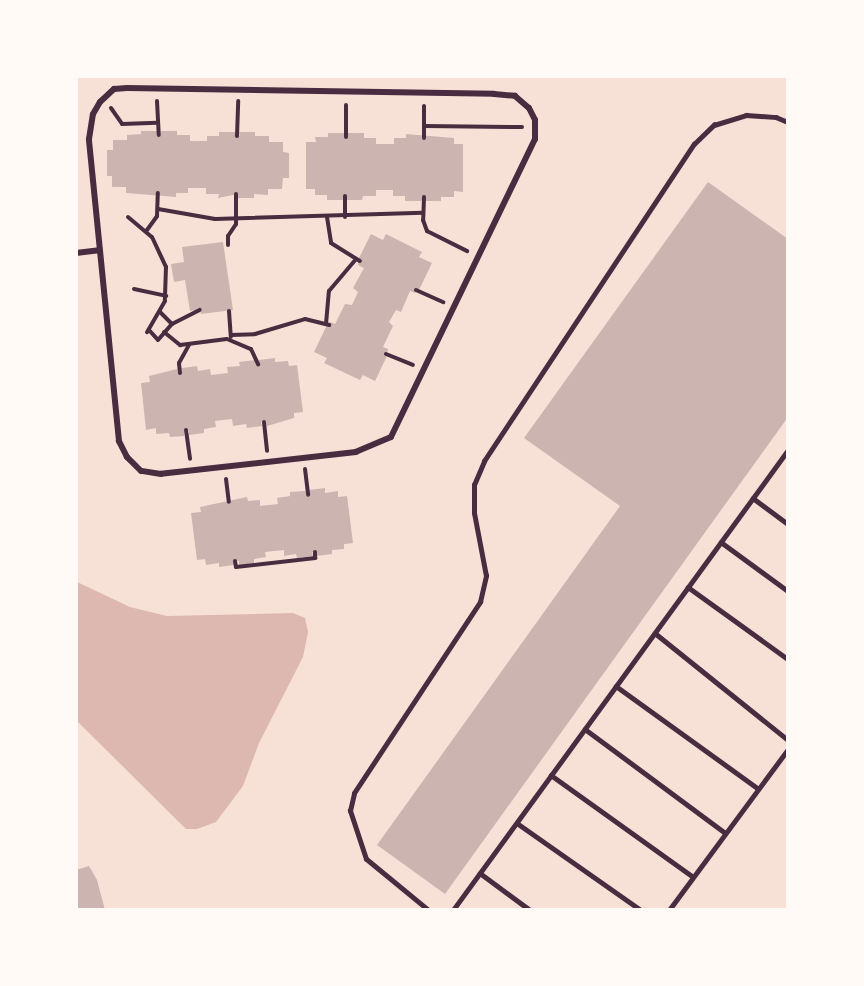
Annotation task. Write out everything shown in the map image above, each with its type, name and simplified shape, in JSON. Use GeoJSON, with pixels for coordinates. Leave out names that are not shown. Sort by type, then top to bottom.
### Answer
{"type":"FeatureCollection","features":[{"type":"Feature","properties":{"kind":"street"},"geometry":{"type":"LineString","coordinates":[[114,89],[238,89],[515,96],[529,108],[535,127],[535,139],[391,437],[356,452],[161,474],[141,471],[119,441],[89,139],[93,114],[100,102],[114,89]]}},
{"type":"Feature","properties":{"kind":"street"},"geometry":{"type":"LineString","coordinates":[[76,253],[99,250]]}},
{"type":"Feature","properties":{"kind":"lane"},"geometry":{"type":"LineString","coordinates":[[428,909],[366,859],[350,811],[354,793],[480,602],[486,576],[474,513],[474,485],[484,461],[694,144],[714,125],[746,115],[776,117],[788,122]]}},
{"type":"Feature","properties":{"kind":"lane"},"geometry":{"type":"LineString","coordinates":[[453,909],[787,452]]}},
{"type":"Feature","properties":{"kind":"lane"},"geometry":{"type":"LineString","coordinates":[[753,498],[788,524]]}},
{"type":"Feature","properties":{"kind":"lane"},"geometry":{"type":"LineString","coordinates":[[721,542],[788,591]]}},
{"type":"Feature","properties":{"kind":"lane"},"geometry":{"type":"LineString","coordinates":[[688,587],[788,660]]}},
{"type":"Feature","properties":{"kind":"lane"},"geometry":{"type":"LineString","coordinates":[[655,633],[788,740]]}},
{"type":"Feature","properties":{"kind":"lane"},"geometry":{"type":"LineString","coordinates":[[616,686],[756,788]]}},
{"type":"Feature","properties":{"kind":"lane"},"geometry":{"type":"LineString","coordinates":[[585,729],[724,832]]}},
{"type":"Feature","properties":{"kind":"lane"},"geometry":{"type":"LineString","coordinates":[[669,909],[756,788],[788,749]]}},
{"type":"Feature","properties":{"kind":"lane"},"geometry":{"type":"LineString","coordinates":[[551,775],[692,876]]}},
{"type":"Feature","properties":{"kind":"lane"},"geometry":{"type":"LineString","coordinates":[[517,823],[641,909]]}},
{"type":"Feature","properties":{"kind":"lane"},"geometry":{"type":"LineString","coordinates":[[480,873],[530,909]]}},
{"type":"Feature","properties":{"kind":"lane"},"geometry":{"type":"LineString","coordinates":[[627,909],[632,903]]}},
{"type":"Feature","properties":{"kind":"path"},"geometry":{"type":"LineString","coordinates":[[157,88],[159,135]]}},
{"type":"Feature","properties":{"kind":"path"},"geometry":{"type":"LineString","coordinates":[[237,136],[238,89]]}},
{"type":"Feature","properties":{"kind":"path"},"geometry":{"type":"LineString","coordinates":[[346,91],[346,137]]}},
{"type":"Feature","properties":{"kind":"path"},"geometry":{"type":"LineString","coordinates":[[424,138],[425,92]]}},
{"type":"Feature","properties":{"kind":"path"},"geometry":{"type":"LineString","coordinates":[[100,102],[112,108],[122,123],[157,123]]}},
{"type":"Feature","properties":{"kind":"path"},"geometry":{"type":"LineString","coordinates":[[424,126],[535,127]]}},
{"type":"Feature","properties":{"kind":"path"},"geometry":{"type":"LineString","coordinates":[[146,230],[155,223],[158,193]]}},
{"type":"Feature","properties":{"kind":"path"},"geometry":{"type":"LineString","coordinates":[[228,245],[237,217],[236,194]]}},
{"type":"Feature","properties":{"kind":"path"},"geometry":{"type":"LineString","coordinates":[[345,196],[345,217]]}},
{"type":"Feature","properties":{"kind":"path"},"geometry":{"type":"LineString","coordinates":[[424,197],[423,213],[427,231],[478,257]]}},
{"type":"Feature","properties":{"kind":"path"},"geometry":{"type":"LineString","coordinates":[[158,209],[215,219],[423,213]]}},
{"type":"Feature","properties":{"kind":"path"},"geometry":{"type":"LineString","coordinates":[[128,217],[146,230],[163,257],[166,296],[160,312],[148,331],[158,340],[172,324],[200,310]]}},
{"type":"Feature","properties":{"kind":"path"},"geometry":{"type":"LineString","coordinates":[[231,334],[255,334],[305,319],[327,325],[328,291],[358,260],[331,243],[327,217]]}},
{"type":"Feature","properties":{"kind":"path"},"geometry":{"type":"LineString","coordinates":[[134,289],[166,296]]}},
{"type":"Feature","properties":{"kind":"path"},"geometry":{"type":"LineString","coordinates":[[416,290],[454,307]]}},
{"type":"Feature","properties":{"kind":"path"},"geometry":{"type":"LineString","coordinates":[[229,311],[232,340]]}},
{"type":"Feature","properties":{"kind":"path"},"geometry":{"type":"LineString","coordinates":[[160,312],[172,324]]}},
{"type":"Feature","properties":{"kind":"path"},"geometry":{"type":"LineString","coordinates":[[164,332],[172,341],[189,345],[216,339],[232,340],[255,353],[258,364]]}},
{"type":"Feature","properties":{"kind":"path"},"geometry":{"type":"LineString","coordinates":[[180,373],[179,363],[189,345]]}},
{"type":"Feature","properties":{"kind":"path"},"geometry":{"type":"LineString","coordinates":[[386,354],[423,370]]}},
{"type":"Feature","properties":{"kind":"path"},"geometry":{"type":"LineString","coordinates":[[264,422],[269,462]]}},
{"type":"Feature","properties":{"kind":"path"},"geometry":{"type":"LineString","coordinates":[[186,430],[191,471]]}},
{"type":"Feature","properties":{"kind":"path"},"geometry":{"type":"LineString","coordinates":[[303,458],[308,495]]}},
{"type":"Feature","properties":{"kind":"path"},"geometry":{"type":"LineString","coordinates":[[225,467],[229,502]]}},
{"type":"Feature","properties":{"kind":"path"},"geometry":{"type":"LineString","coordinates":[[236,561],[236,567],[248,566],[315,558],[315,552]]}},
{"type":"Feature","properties":{"kind":"shaded area"},"geometry":{"type":"Polygon","coordinates":[[[77,582],[130,607],[167,616],[293,613],[305,618],[308,632],[303,657],[259,743],[243,786],[216,822],[197,829],[186,829],[77,721],[77,582]]]}},
{"type":"Feature","properties":{"kind":"building"},"geometry":{"type":"Polygon","coordinates":[[[141,131],[157,131],[161,135],[161,131],[177,131],[177,135],[190,135],[190,141],[207,141],[207,136],[219,136],[219,132],[235,132],[240,136],[239,132],[255,132],[255,136],[269,136],[269,142],[283,142],[283,152],[289,153],[289,178],[283,178],[282,189],[268,189],[268,195],[254,194],[254,198],[238,198],[238,194],[218,198],[219,194],[206,194],[206,188],[188,188],[188,193],[176,193],[176,197],[126,193],[126,187],[112,187],[112,176],[107,176],[107,150],[113,150],[113,140],[127,140],[127,135],[141,134],[141,131]]]}},
{"type":"Feature","properties":{"kind":"building"},"geometry":{"type":"Polygon","coordinates":[[[328,133],[344,133],[344,137],[348,133],[364,133],[364,138],[376,138],[376,144],[394,144],[394,138],[406,138],[406,134],[454,138],[454,144],[463,144],[463,192],[454,191],[454,197],[441,197],[441,201],[426,201],[425,196],[421,201],[405,201],[405,196],[393,196],[393,190],[376,190],[376,196],[363,196],[362,200],[347,200],[347,196],[343,195],[343,200],[327,200],[327,195],[315,195],[315,189],[306,189],[306,142],[316,142],[315,137],[328,137],[328,133]]]}},
{"type":"Feature","properties":{"kind":"building"},"geometry":{"type":"Polygon","coordinates":[[[708,182],[788,239],[788,417],[445,894],[377,845],[620,506],[524,438],[708,182]]]}},
{"type":"Feature","properties":{"kind":"building"},"geometry":{"type":"Polygon","coordinates":[[[371,234],[383,240],[386,234],[422,252],[419,257],[432,263],[420,288],[415,293],[410,291],[401,312],[396,310],[389,322],[393,326],[383,347],[388,349],[386,358],[375,381],[363,375],[360,380],[324,363],[327,358],[314,352],[330,322],[335,324],[345,304],[352,305],[358,292],[353,288],[364,268],[358,265],[359,258],[371,234]]]}},
{"type":"Feature","properties":{"kind":"building"},"geometry":{"type":"Polygon","coordinates":[[[223,242],[233,310],[201,314],[200,310],[190,311],[185,280],[174,282],[171,264],[184,262],[182,247],[223,242]]]}},
{"type":"Feature","properties":{"kind":"building"},"geometry":{"type":"Polygon","coordinates":[[[275,358],[275,362],[288,361],[289,366],[297,365],[303,412],[294,413],[294,418],[267,426],[266,421],[261,422],[262,426],[247,428],[246,424],[233,426],[232,419],[215,421],[216,427],[204,429],[204,433],[189,435],[189,430],[184,431],[184,436],[170,437],[169,433],[156,434],[156,428],[146,430],[141,383],[150,382],[149,376],[177,369],[178,373],[182,373],[182,368],[197,366],[198,371],[210,369],[211,375],[228,373],[227,367],[240,366],[239,362],[255,360],[256,364],[259,360],[275,358]]]}},
{"type":"Feature","properties":{"kind":"building"},"geometry":{"type":"Polygon","coordinates":[[[325,488],[325,493],[338,491],[338,497],[347,496],[353,543],[344,544],[344,549],[332,550],[332,554],[317,556],[317,552],[312,552],[313,556],[297,558],[296,554],[284,556],[284,550],[265,552],[266,557],[254,559],[254,563],[239,565],[239,561],[234,561],[234,565],[219,567],[219,563],[206,565],[205,559],[197,560],[191,513],[201,512],[200,507],[247,497],[248,501],[260,500],[260,506],[278,504],[277,498],[290,496],[290,492],[305,491],[308,495],[309,490],[325,488]]]}},
{"type":"Feature","properties":{"kind":"building"},"geometry":{"type":"Polygon","coordinates":[[[89,866],[97,880],[105,910],[76,910],[76,870],[89,866]]]}}]}
